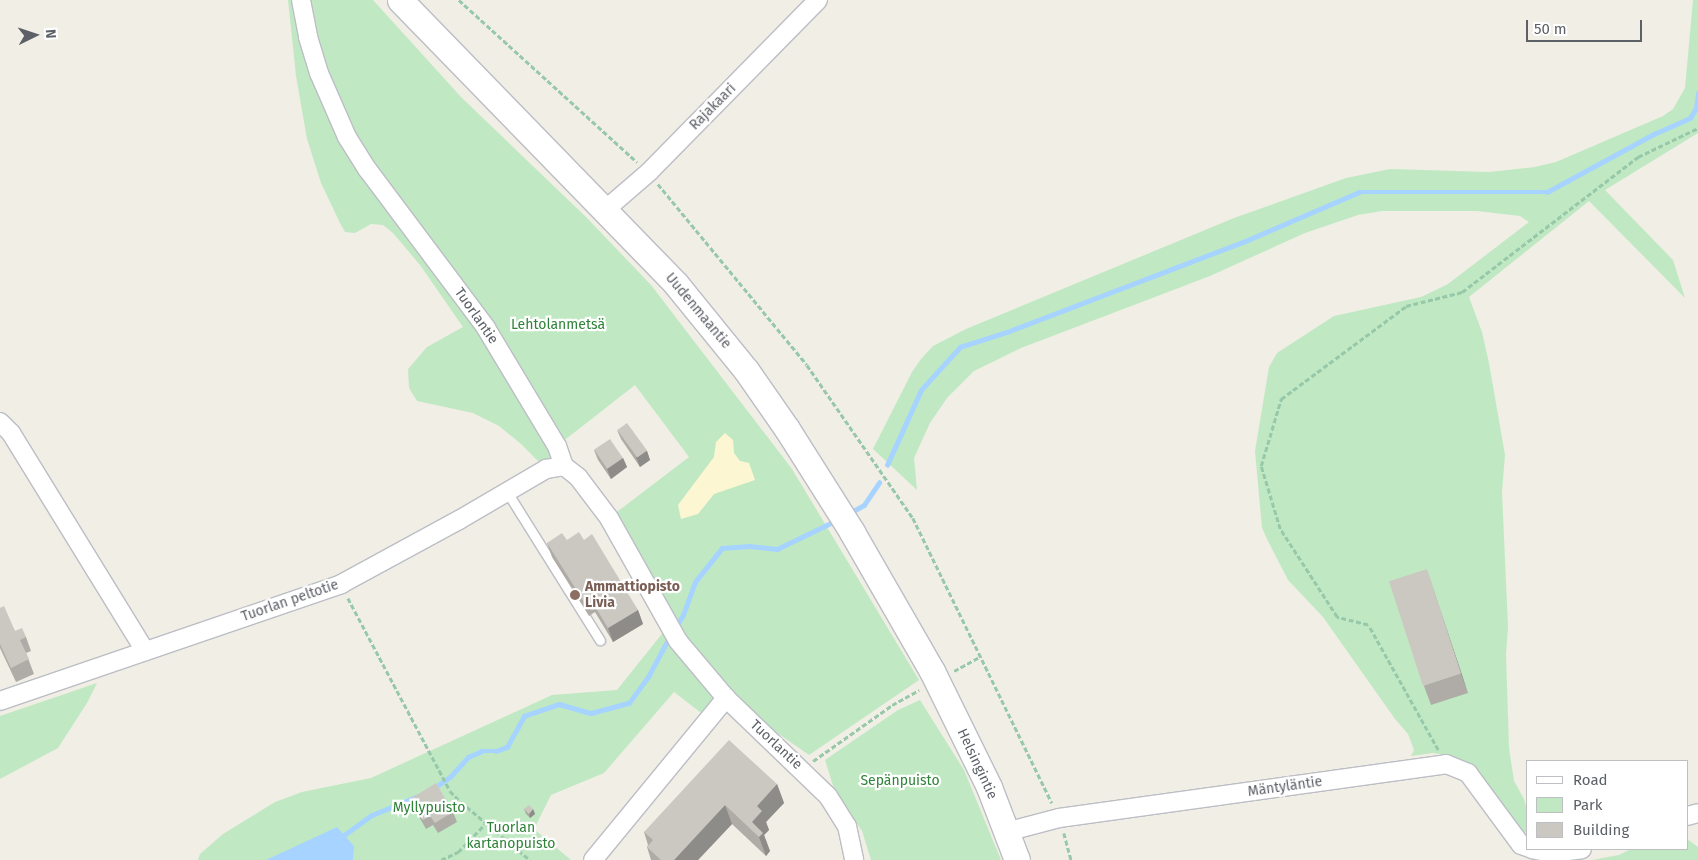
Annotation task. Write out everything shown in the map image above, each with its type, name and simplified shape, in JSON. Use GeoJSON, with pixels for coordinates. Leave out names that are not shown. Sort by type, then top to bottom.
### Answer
{"type":"FeatureCollection","features":[{"type":"Feature","properties":{"kind":"main road","name":"Uudenmaantie"},"geometry":{"type":"LineString","coordinates":[[400,0],[676,284],[746,370],[787,429],[852,532],[934,678]]}},
{"type":"Feature","properties":{"kind":"main road","name":"Helsingintie"},"geometry":{"type":"LineString","coordinates":[[934,678],[989,787],[1017,860]]}},
{"type":"Feature","properties":{"kind":"street","name":"Tuorlantie"},"geometry":{"type":"LineString","coordinates":[[301,0],[308,38],[318,72],[347,137],[388,198],[430,251],[486,328],[557,446],[564,466],[578,477],[609,518],[678,641],[726,698],[828,796],[847,826],[854,860]]}},
{"type":"Feature","properties":{"kind":"street","name":"Rajakaari"},"geometry":{"type":"LineString","coordinates":[[605,210],[649,172],[818,0]]}},
{"type":"Feature","properties":{"kind":"street"},"geometry":{"type":"LineString","coordinates":[[0,422],[11,434],[145,651]]}},
{"type":"Feature","properties":{"kind":"street","name":"Tuorlan peltotie"},"geometry":{"type":"LineString","coordinates":[[0,701],[341,584],[546,469],[564,466]]}},
{"type":"Feature","properties":{"kind":"street"},"geometry":{"type":"LineString","coordinates":[[593,860],[726,698]]}},
{"type":"Feature","properties":{"kind":"street","name":"Mäntyläntie"},"geometry":{"type":"LineString","coordinates":[[1006,832],[1059,818],[1446,764]]}},
{"type":"Feature","properties":{"kind":"street"},"geometry":{"type":"LineString","coordinates":[[1446,764],[1468,774],[1521,845],[1526,847]]}},
{"type":"Feature","properties":{"kind":"street"},"geometry":{"type":"LineString","coordinates":[[1536,850],[1551,853],[1574,850]]}},
{"type":"Feature","properties":{"kind":"lane"},"geometry":{"type":"LineString","coordinates":[[507,492],[600,640]]}},
{"type":"Feature","properties":{"kind":"path"},"geometry":{"type":"LineString","coordinates":[[459,0],[649,172],[806,365],[913,518],[1059,818],[1071,860]]}},
{"type":"Feature","properties":{"kind":"path"},"geometry":{"type":"LineString","coordinates":[[1446,764],[1368,625],[1338,617],[1280,529],[1261,466],[1282,399],[1406,306],[1462,292],[1638,157],[1698,128]]}},
{"type":"Feature","properties":{"kind":"path"},"geometry":{"type":"LineString","coordinates":[[341,584],[450,791],[530,860]]}},
{"type":"Feature","properties":{"kind":"path"},"geometry":{"type":"LineString","coordinates":[[802,769],[892,705],[934,678],[981,656]]}},
{"type":"Feature","properties":{"kind":"path"},"geometry":{"type":"LineString","coordinates":[[441,860],[458,852],[486,823]]}},
{"type":"Feature","properties":{"kind":"green space"},"geometry":{"type":"Polygon","coordinates":[[[288,0],[373,0],[462,98],[586,217],[651,285],[792,469],[919,680],[809,755],[727,698],[709,719],[674,692],[604,773],[551,795],[534,829],[571,860],[198,860],[200,854],[223,834],[275,802],[302,792],[371,778],[552,695],[617,690],[669,625],[609,518],[689,457],[635,385],[557,446],[564,466],[546,469],[521,444],[499,426],[473,413],[417,401],[409,388],[408,369],[427,347],[463,327],[420,265],[393,233],[383,225],[371,224],[355,233],[345,232],[340,223],[321,183],[307,139],[296,76],[288,0]]]}},
{"type":"Feature","properties":{"kind":"green space"},"geometry":{"type":"Polygon","coordinates":[[[1693,0],[1698,0],[1698,133],[1605,190],[1673,260],[1685,298],[1589,201],[1469,297],[1482,332],[1505,455],[1502,492],[1508,627],[1506,655],[1509,748],[1514,781],[1526,806],[1526,833],[1522,832],[1471,766],[1456,757],[1433,753],[1411,756],[1414,750],[1408,734],[1395,719],[1323,617],[1288,580],[1268,541],[1262,528],[1255,451],[1269,367],[1277,353],[1334,316],[1421,297],[1448,284],[1529,222],[1520,216],[1477,211],[1382,211],[1358,215],[1305,233],[1210,276],[1021,348],[974,371],[947,398],[930,423],[914,458],[917,490],[873,449],[912,372],[921,359],[933,346],[966,329],[1234,218],[1346,178],[1390,169],[1489,172],[1535,167],[1556,162],[1663,116],[1673,109],[1685,88],[1693,0]]]}},
{"type":"Feature","properties":{"kind":"green space"},"geometry":{"type":"Polygon","coordinates":[[[97,683],[87,703],[58,748],[0,779],[0,716],[97,683]]]}},
{"type":"Feature","properties":{"kind":"green space","name":"Sepänpuisto"},"geometry":{"type":"Polygon","coordinates":[[[920,700],[964,770],[1001,860],[871,860],[862,831],[835,792],[825,760],[898,710],[920,700]]]}},
{"type":"Feature","properties":{"kind":"green space"},"geometry":{"type":"Polygon","coordinates":[[[1688,840],[1698,847],[1698,860],[1592,860],[1619,855],[1629,850],[1688,850],[1688,840]]]}},
{"type":"Feature","properties":{"kind":"sand"},"geometry":{"type":"Polygon","coordinates":[[[725,433],[733,440],[734,453],[740,461],[749,463],[755,480],[714,494],[698,514],[681,519],[678,505],[714,457],[716,442],[725,433]]]}},
{"type":"Feature","properties":{"kind":"water"},"geometry":{"type":"Polygon","coordinates":[[[337,827],[354,846],[353,860],[266,860],[337,827]]]}},
{"type":"Feature","properties":{"kind":"building"},"geometry":{"type":"Polygon","coordinates":[[[627,423],[647,451],[637,458],[617,430],[627,423]]]}},
{"type":"Feature","properties":{"kind":"building"},"geometry":{"type":"Polygon","coordinates":[[[610,439],[623,458],[607,469],[594,450],[610,439]]]}},
{"type":"Feature","properties":{"kind":"building"},"geometry":{"type":"Polygon","coordinates":[[[579,532],[584,540],[592,534],[638,610],[608,628],[590,598],[584,602],[547,543],[562,533],[567,540],[579,532]]]}},
{"type":"Feature","properties":{"kind":"building"},"geometry":{"type":"Polygon","coordinates":[[[1427,569],[1461,674],[1423,686],[1389,581],[1427,569]]]}},
{"type":"Feature","properties":{"kind":"building"},"geometry":{"type":"Polygon","coordinates":[[[4,606],[15,631],[22,628],[26,637],[20,640],[29,659],[11,668],[0,644],[0,608],[4,606]]]}},
{"type":"Feature","properties":{"kind":"building"},"geometry":{"type":"Polygon","coordinates":[[[729,740],[777,784],[757,806],[762,811],[752,822],[763,833],[759,837],[725,805],[674,860],[661,860],[647,847],[653,840],[644,832],[729,740]]]}},
{"type":"Feature","properties":{"kind":"building"},"geometry":{"type":"Polygon","coordinates":[[[436,783],[453,812],[435,823],[430,816],[423,820],[410,799],[436,783]]]}},
{"type":"Feature","properties":{"kind":"building"},"geometry":{"type":"Polygon","coordinates":[[[529,805],[533,809],[529,814],[524,809],[529,805]]]}},
{"type":"Feature","properties":{"kind":"waterway"},"geometry":{"type":"LineString","coordinates":[[887,465],[921,390],[960,347],[1007,332],[1250,239],[1359,192],[1547,192],[1654,134],[1690,118],[1696,108],[1698,93]]}},
{"type":"Feature","properties":{"kind":"waterway"},"geometry":{"type":"LineString","coordinates":[[855,510],[864,505],[879,483]]}},
{"type":"Feature","properties":{"kind":"waterway"},"geometry":{"type":"LineString","coordinates":[[676,627],[683,615],[695,582],[722,548],[749,546],[777,549],[829,524]]}},
{"type":"Feature","properties":{"kind":"waterway"},"geometry":{"type":"LineString","coordinates":[[434,788],[451,776],[468,757],[482,751],[496,751],[507,747],[524,716],[559,704],[591,713],[629,703],[649,675],[670,636]]}},
{"type":"Feature","properties":{"kind":"waterway"},"geometry":{"type":"LineString","coordinates":[[340,838],[372,815],[416,797]]}},
{"type":"Feature","properties":{"kind":"place","name":"Ammattiopisto Livia"},"geometry":{"type":"Point","coordinates":[575,595]}},
{"type":"Feature","properties":{"kind":"park label","name":"Lehtolanmetsä"},"geometry":{"type":"Point","coordinates":[558,325]}},
{"type":"Feature","properties":{"kind":"park label","name":"Myllypuisto"},"geometry":{"type":"Point","coordinates":[429,808]}},
{"type":"Feature","properties":{"kind":"park label","name":"Tuorlan kartanopuisto"},"geometry":{"type":"Point","coordinates":[511,836]}}]}
